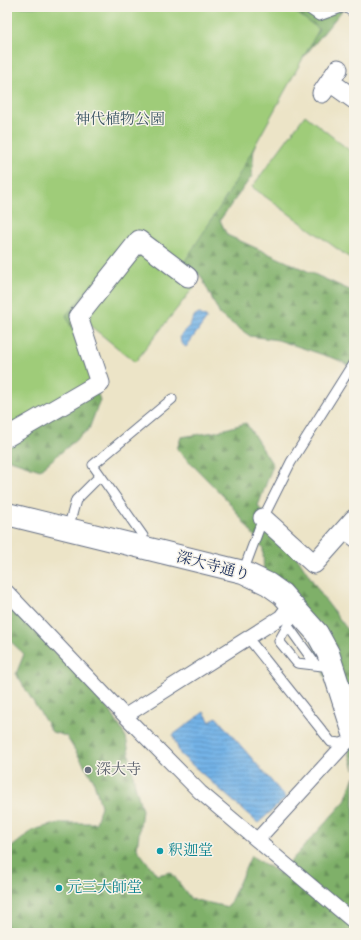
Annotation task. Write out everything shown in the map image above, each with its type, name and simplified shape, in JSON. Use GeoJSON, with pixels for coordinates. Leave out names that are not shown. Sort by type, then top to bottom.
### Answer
{"type":"FeatureCollection","features":[{"type":"Feature","properties":{"kind":"street"},"geometry":{"type":"LineString","coordinates":[[330,81],[354,99]]}},
{"type":"Feature","properties":{"kind":"street"},"geometry":{"type":"LineString","coordinates":[[7,437],[100,383],[78,317],[139,240],[188,277]]}},
{"type":"Feature","properties":{"kind":"street","name":"深大寺通り"},"geometry":{"type":"LineString","coordinates":[[7,514],[140,548],[243,572],[268,584],[282,594],[292,613],[317,633],[328,653],[324,666],[351,741]]}},
{"type":"Feature","properties":{"kind":"street"},"geometry":{"type":"LineString","coordinates":[[264,518],[314,564],[350,531]]}},
{"type":"Feature","properties":{"kind":"street"},"geometry":{"type":"LineString","coordinates":[[7,592],[200,792],[354,922]]}},
{"type":"Feature","properties":{"kind":"street"},"geometry":{"type":"LineString","coordinates":[[125,716],[281,617],[292,613]]}},
{"type":"Feature","properties":{"kind":"street"},"geometry":{"type":"LineString","coordinates":[[257,840],[351,741]]}},
{"type":"Feature","properties":{"kind":"lane"},"geometry":{"type":"LineString","coordinates":[[306,7],[319,16],[345,7],[354,14]]}},
{"type":"Feature","properties":{"kind":"lane"},"geometry":{"type":"LineString","coordinates":[[243,572],[264,518],[291,462],[354,362]]}},
{"type":"Feature","properties":{"kind":"lane"},"geometry":{"type":"LineString","coordinates":[[140,548],[143,536],[93,465],[172,399]]}},
{"type":"Feature","properties":{"kind":"lane"},"geometry":{"type":"LineString","coordinates":[[71,518],[76,500],[100,476]]}},
{"type":"Feature","properties":{"kind":"lane"},"geometry":{"type":"LineString","coordinates":[[292,613],[279,641],[297,663],[324,666]]}},
{"type":"Feature","properties":{"kind":"lane"},"geometry":{"type":"LineString","coordinates":[[248,638],[331,742],[351,741]]}},
{"type":"Feature","properties":{"kind":"green space","name":"神代植物公園"},"geometry":{"type":"Polygon","coordinates":[[[7,7],[345,7],[269,99],[254,147],[252,176],[220,220],[227,235],[354,292],[354,368],[336,359],[278,340],[250,336],[220,315],[201,276],[137,232],[72,322],[100,400],[89,429],[40,470],[7,459],[7,7]]]}},
{"type":"Feature","properties":{"kind":"green space","name":"神代植物公園"},"geometry":{"type":"Polygon","coordinates":[[[7,7],[288,7],[319,29],[230,191],[183,264],[137,232],[66,315],[93,381],[7,427],[7,7]]]}},
{"type":"Feature","properties":{"kind":"green space"},"geometry":{"type":"Polygon","coordinates":[[[305,115],[354,154],[354,261],[252,187],[305,115]]]}},
{"type":"Feature","properties":{"kind":"green space"},"geometry":{"type":"Polygon","coordinates":[[[139,248],[194,287],[135,362],[83,320],[139,248]]]}},
{"type":"Feature","properties":{"kind":"green space"},"geometry":{"type":"Polygon","coordinates":[[[246,423],[273,465],[258,506],[299,560],[323,597],[354,638],[354,769],[336,709],[310,636],[264,591],[263,548],[228,501],[177,449],[181,437],[215,432],[246,423]]]}},
{"type":"Feature","properties":{"kind":"green space"},"geometry":{"type":"Polygon","coordinates":[[[12,606],[109,709],[126,737],[135,785],[142,810],[137,849],[157,875],[171,872],[191,899],[228,907],[251,856],[280,873],[345,801],[354,776],[354,933],[7,933],[7,851],[33,830],[59,823],[96,823],[101,806],[93,779],[66,736],[52,732],[16,674],[24,654],[7,638],[7,607],[12,606]]]}},
{"type":"Feature","properties":{"kind":"water"},"geometry":{"type":"Polygon","coordinates":[[[200,314],[207,318],[186,347],[181,343],[180,336],[188,328],[195,315],[200,314]]]}},
{"type":"Feature","properties":{"kind":"water"},"geometry":{"type":"Polygon","coordinates":[[[204,712],[210,722],[216,717],[286,798],[258,823],[180,754],[173,735],[204,712]]]}},
{"type":"Feature","properties":{"kind":"place","name":"深大寺"},"geometry":{"type":"Point","coordinates":[88,770]}},
{"type":"Feature","properties":{"kind":"place","name":"釈迦堂"},"geometry":{"type":"Point","coordinates":[160,851]}},
{"type":"Feature","properties":{"kind":"place","name":"元三大師堂"},"geometry":{"type":"Point","coordinates":[59,888]}}]}
